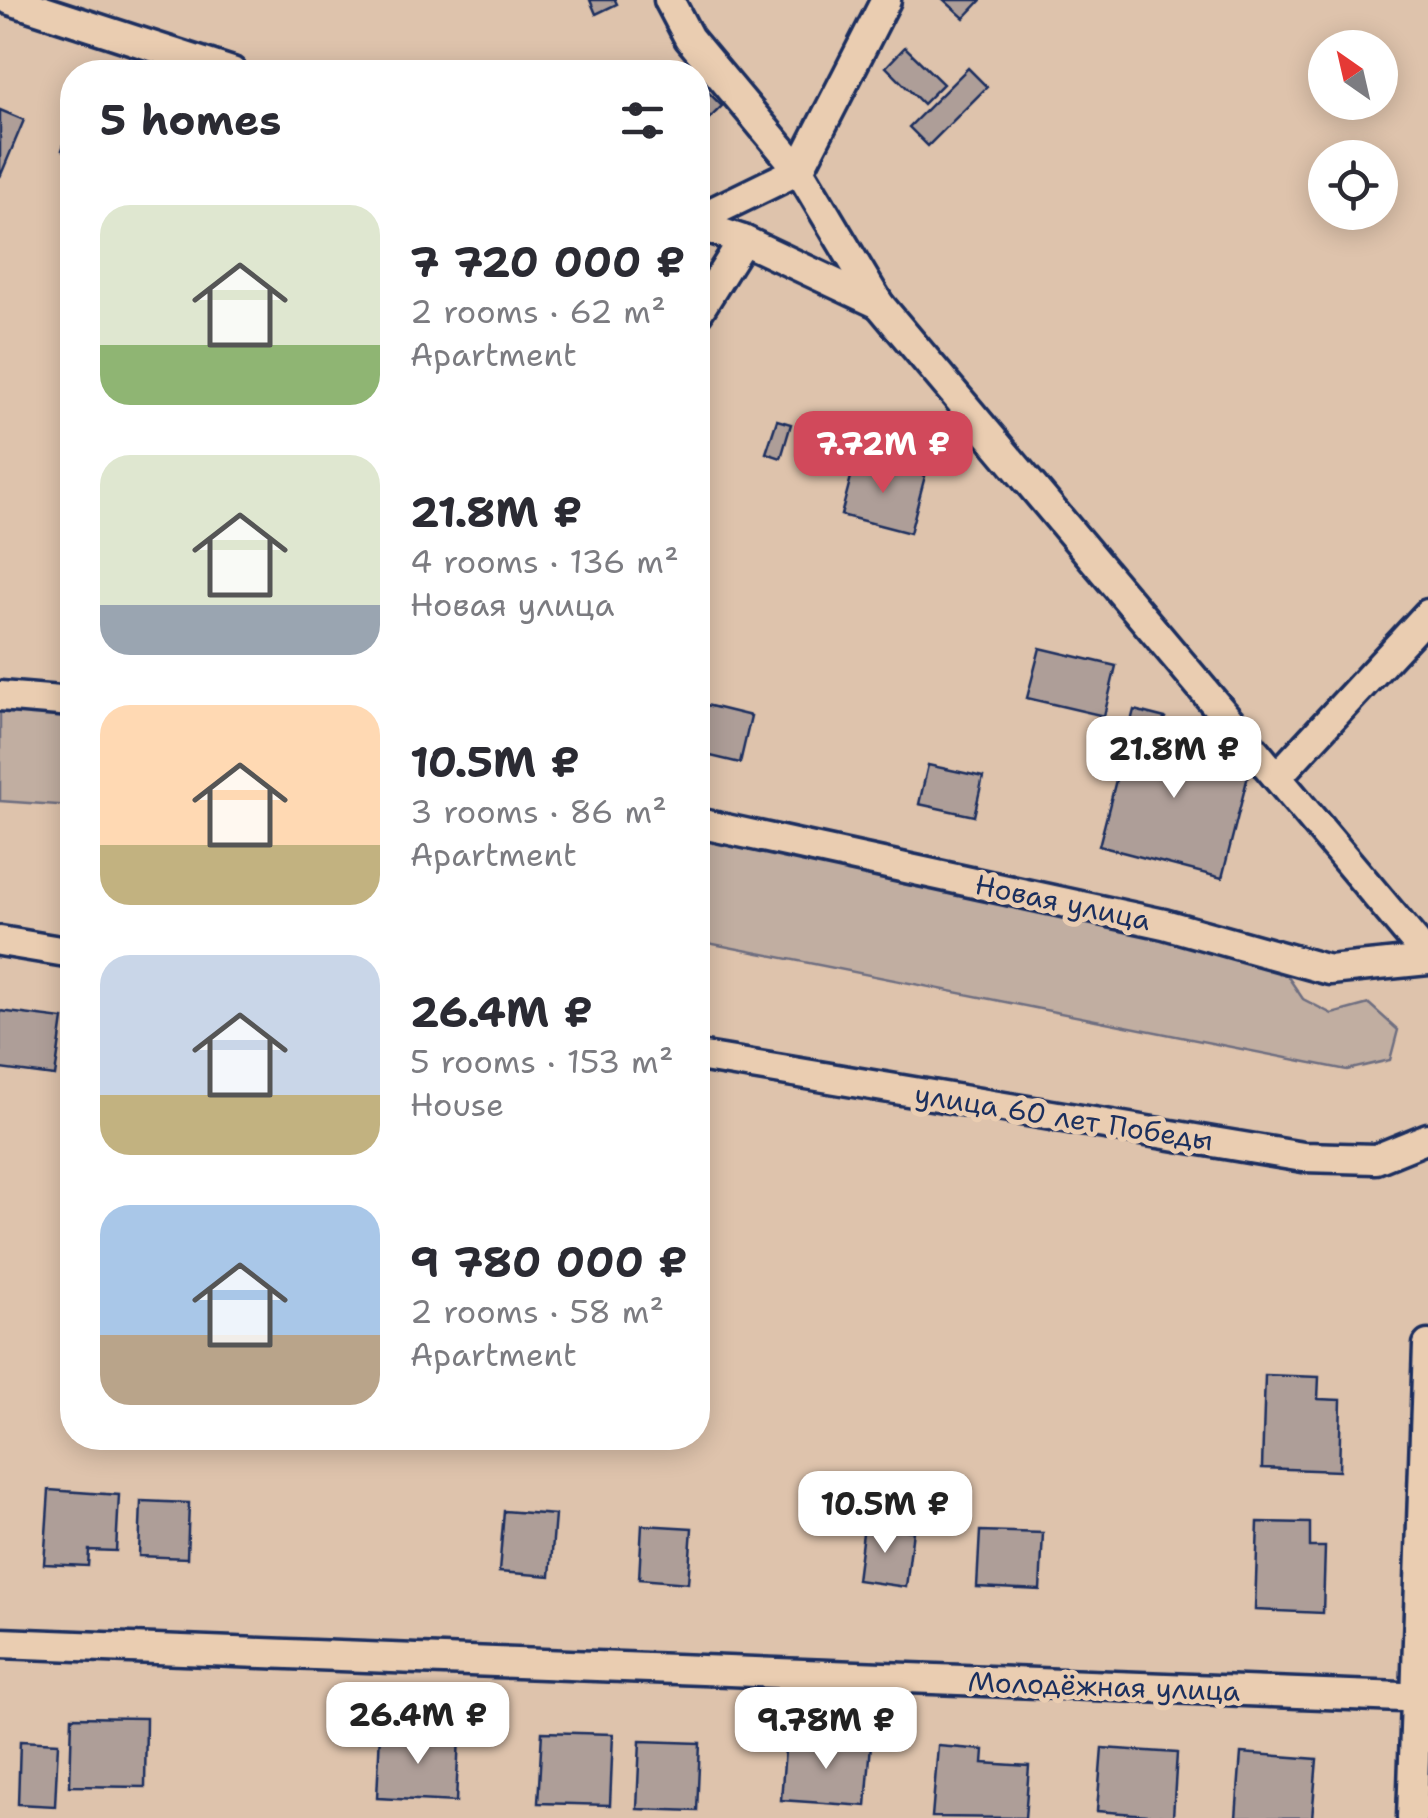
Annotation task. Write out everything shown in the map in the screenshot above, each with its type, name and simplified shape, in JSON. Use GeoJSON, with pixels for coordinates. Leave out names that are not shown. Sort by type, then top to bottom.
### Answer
{"type":"FeatureCollection","features":[{"type":"Feature","properties":{"kind":"street"},"geometry":{"type":"LineString","coordinates":[[10,0],[195,60]]}},
{"type":"Feature","properties":{"kind":"street"},"geometry":{"type":"LineString","coordinates":[[669,0],[690,38],[708,60]]}},
{"type":"Feature","properties":{"kind":"street"},"geometry":{"type":"LineString","coordinates":[[710,216],[798,170],[886,0]]}},
{"type":"Feature","properties":{"kind":"street"},"geometry":{"type":"LineString","coordinates":[[710,62],[798,170],[879,304],[1428,958]]}},
{"type":"Feature","properties":{"kind":"street"},"geometry":{"type":"LineString","coordinates":[[710,227],[879,304]]}},
{"type":"Feature","properties":{"kind":"street"},"geometry":{"type":"LineString","coordinates":[[710,293],[743,240]]}},
{"type":"Feature","properties":{"kind":"street"},"geometry":{"type":"LineString","coordinates":[[1277,776],[1428,614]]}},
{"type":"Feature","properties":{"kind":"street"},"geometry":{"type":"LineString","coordinates":[[0,696],[60,701]]}},
{"type":"Feature","properties":{"kind":"street","name":"Новая улица"},"geometry":{"type":"LineString","coordinates":[[710,826],[1164,924],[1329,970],[1428,958]]}},
{"type":"Feature","properties":{"kind":"street"},"geometry":{"type":"LineString","coordinates":[[0,942],[60,951]]}},
{"type":"Feature","properties":{"kind":"street","name":"улица 60 лет Победы"},"geometry":{"type":"LineString","coordinates":[[710,1058],[1303,1156],[1376,1159],[1428,1138]]}},
{"type":"Feature","properties":{"kind":"street"},"geometry":{"type":"LineString","coordinates":[[1412,1818],[1423,1698],[1428,1345]]}},
{"type":"Feature","properties":{"kind":"street","name":"Молодёжная улица"},"geometry":{"type":"LineString","coordinates":[[0,1643],[1423,1698]]}},
{"type":"Feature","properties":{"kind":"shaded area"},"geometry":{"type":"Polygon","coordinates":[[[0,703],[60,709],[60,805],[0,801],[0,703]]]}},
{"type":"Feature","properties":{"kind":"shaded area"},"geometry":{"type":"Polygon","coordinates":[[[710,841],[1278,962],[1303,999],[1332,1014],[1369,1004],[1398,1030],[1390,1060],[1347,1070],[710,943],[710,841]]]}},
{"type":"Feature","properties":{"kind":"building"},"geometry":{"type":"Polygon","coordinates":[[[590,0],[615,0],[617,4],[596,14],[590,0]]]}},
{"type":"Feature","properties":{"kind":"building"},"geometry":{"type":"Polygon","coordinates":[[[944,0],[981,0],[964,18],[944,0]]]}},
{"type":"Feature","properties":{"kind":"building"},"geometry":{"type":"Polygon","coordinates":[[[905,47],[943,84],[923,104],[886,67],[905,47]]]}},
{"type":"Feature","properties":{"kind":"building"},"geometry":{"type":"Polygon","coordinates":[[[968,68],[987,87],[928,146],[909,127],[968,68]]]}},
{"type":"Feature","properties":{"kind":"building"},"geometry":{"type":"Polygon","coordinates":[[[710,94],[722,106],[710,118],[710,94]]]}},
{"type":"Feature","properties":{"kind":"building"},"geometry":{"type":"Polygon","coordinates":[[[0,110],[24,120],[0,177],[0,110]]]}},
{"type":"Feature","properties":{"kind":"building"},"geometry":{"type":"Polygon","coordinates":[[[777,420],[791,424],[781,458],[766,453],[777,420]]]}},
{"type":"Feature","properties":{"kind":"building"},"geometry":{"type":"Polygon","coordinates":[[[856,458],[925,476],[910,533],[841,515],[856,458]]]}},
{"type":"Feature","properties":{"kind":"building"},"geometry":{"type":"Polygon","coordinates":[[[1040,648],[1116,666],[1104,716],[1027,698],[1040,648]]]}},
{"type":"Feature","properties":{"kind":"building"},"geometry":{"type":"Polygon","coordinates":[[[710,706],[751,716],[740,763],[710,756],[710,706]]]}},
{"type":"Feature","properties":{"kind":"building"},"geometry":{"type":"Polygon","coordinates":[[[1134,710],[1165,718],[1159,740],[1251,764],[1222,878],[1099,846],[1134,710]]]}},
{"type":"Feature","properties":{"kind":"building"},"geometry":{"type":"Polygon","coordinates":[[[928,765],[983,777],[974,816],[919,804],[928,765]]]}},
{"type":"Feature","properties":{"kind":"building"},"geometry":{"type":"Polygon","coordinates":[[[0,1011],[60,1019],[55,1076],[0,1069],[0,1011]]]}},
{"type":"Feature","properties":{"kind":"building"},"geometry":{"type":"Polygon","coordinates":[[[1265,1375],[1319,1377],[1318,1399],[1341,1400],[1339,1471],[1262,1468],[1265,1375]]]}},
{"type":"Feature","properties":{"kind":"building"},"geometry":{"type":"Polygon","coordinates":[[[49,1490],[119,1495],[116,1551],[89,1550],[88,1566],[44,1564],[49,1490]]]}},
{"type":"Feature","properties":{"kind":"building"},"geometry":{"type":"Polygon","coordinates":[[[141,1501],[189,1503],[187,1558],[139,1556],[141,1501]]]}},
{"type":"Feature","properties":{"kind":"building"},"geometry":{"type":"Polygon","coordinates":[[[504,1511],[555,1515],[550,1576],[499,1572],[504,1511]]]}},
{"type":"Feature","properties":{"kind":"building"},"geometry":{"type":"Polygon","coordinates":[[[1258,1522],[1310,1523],[1310,1547],[1325,1547],[1323,1613],[1255,1610],[1258,1522]]]}},
{"type":"Feature","properties":{"kind":"building"},"geometry":{"type":"Polygon","coordinates":[[[642,1525],[692,1528],[688,1583],[639,1579],[642,1525]]]}},
{"type":"Feature","properties":{"kind":"building"},"geometry":{"type":"Polygon","coordinates":[[[864,1525],[913,1531],[906,1587],[857,1580],[864,1525]]]}},
{"type":"Feature","properties":{"kind":"building"},"geometry":{"type":"Polygon","coordinates":[[[980,1531],[1043,1533],[1040,1590],[977,1587],[980,1531]]]}},
{"type":"Feature","properties":{"kind":"building"},"geometry":{"type":"Polygon","coordinates":[[[72,1717],[146,1718],[145,1787],[70,1786],[72,1717]]]}},
{"type":"Feature","properties":{"kind":"building"},"geometry":{"type":"Polygon","coordinates":[[[380,1732],[459,1736],[456,1802],[377,1798],[380,1732]]]}},
{"type":"Feature","properties":{"kind":"building"},"geometry":{"type":"Polygon","coordinates":[[[542,1732],[613,1734],[610,1805],[538,1803],[542,1732]]]}},
{"type":"Feature","properties":{"kind":"building"},"geometry":{"type":"Polygon","coordinates":[[[786,1737],[871,1744],[866,1806],[781,1800],[786,1737]]]}},
{"type":"Feature","properties":{"kind":"building"},"geometry":{"type":"Polygon","coordinates":[[[20,1741],[58,1743],[55,1806],[18,1804],[20,1741]]]}},
{"type":"Feature","properties":{"kind":"building"},"geometry":{"type":"Polygon","coordinates":[[[640,1741],[700,1743],[697,1811],[637,1809],[640,1741]]]}},
{"type":"Feature","properties":{"kind":"building"},"geometry":{"type":"Polygon","coordinates":[[[938,1746],[984,1750],[983,1763],[1029,1766],[1025,1818],[932,1817],[938,1746]]]}},
{"type":"Feature","properties":{"kind":"building"},"geometry":{"type":"Polygon","coordinates":[[[1102,1748],[1177,1753],[1173,1817],[1097,1811],[1102,1748]]]}},
{"type":"Feature","properties":{"kind":"building"},"geometry":{"type":"Polygon","coordinates":[[[1241,1753],[1317,1759],[1312,1818],[1236,1818],[1241,1753]]]}}]}
